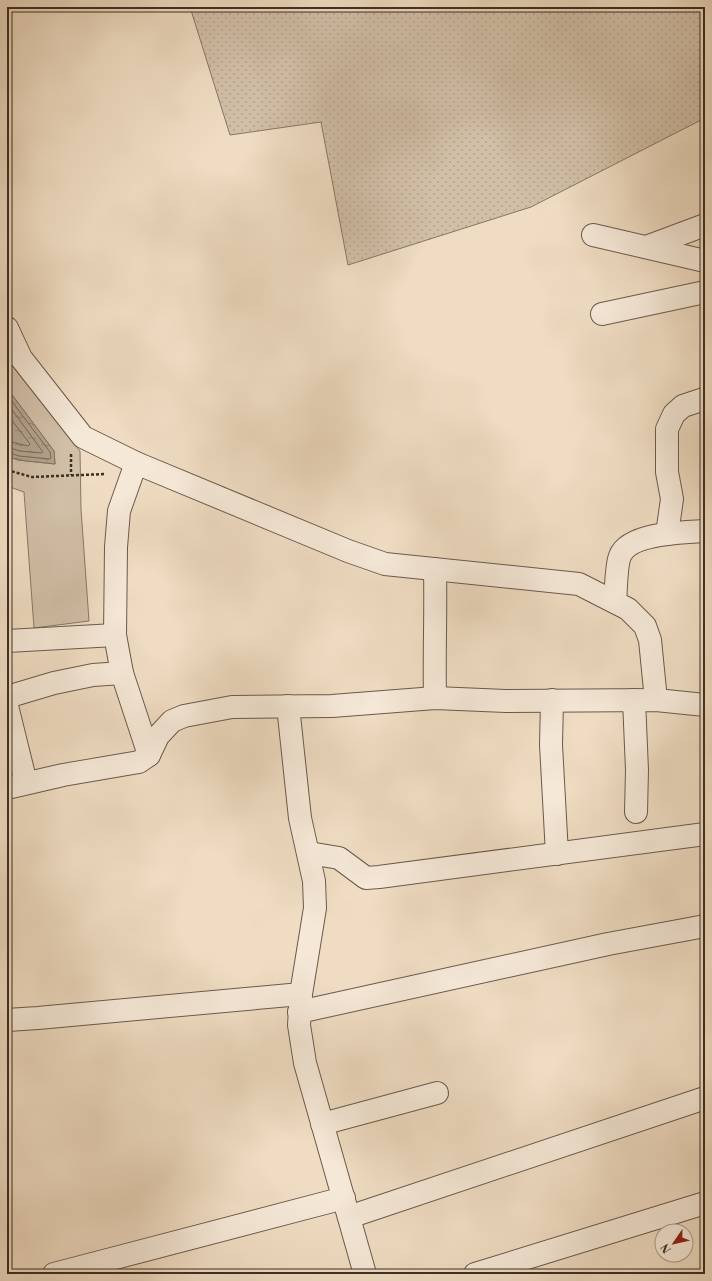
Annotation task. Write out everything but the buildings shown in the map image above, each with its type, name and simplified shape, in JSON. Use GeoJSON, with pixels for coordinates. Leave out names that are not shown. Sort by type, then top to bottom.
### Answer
{"type":"FeatureCollection","features":[{"type":"Feature","properties":{"kind":"street"},"geometry":{"type":"LineString","coordinates":[[646,247],[705,225]]}},
{"type":"Feature","properties":{"kind":"street"},"geometry":{"type":"LineString","coordinates":[[593,235],[705,261]]}},
{"type":"Feature","properties":{"kind":"street"},"geometry":{"type":"LineString","coordinates":[[602,314],[705,292]]}},
{"type":"Feature","properties":{"kind":"street"},"geometry":{"type":"LineString","coordinates":[[7,328],[21,358],[83,437],[135,468],[385,564],[579,584],[628,609],[645,626],[650,640],[656,700]]}},
{"type":"Feature","properties":{"kind":"street"},"geometry":{"type":"LineString","coordinates":[[668,534],[672,499],[667,472],[666,429],[674,414],[683,406],[704,399]]}},
{"type":"Feature","properties":{"kind":"street"},"geometry":{"type":"LineString","coordinates":[[135,468],[119,511],[116,547],[115,635],[122,673],[149,755]]}},
{"type":"Feature","properties":{"kind":"street"},"geometry":{"type":"LineString","coordinates":[[615,602],[620,556],[628,547],[649,536],[705,531]]}},
{"type":"Feature","properties":{"kind":"street"},"geometry":{"type":"LineString","coordinates":[[435,569],[436,609],[433,649],[435,698]]}},
{"type":"Feature","properties":{"kind":"street"},"geometry":{"type":"LineString","coordinates":[[7,641],[115,635]]}},
{"type":"Feature","properties":{"kind":"street"},"geometry":{"type":"LineString","coordinates":[[7,697],[60,682],[93,675],[122,673]]}},
{"type":"Feature","properties":{"kind":"street"},"geometry":{"type":"LineString","coordinates":[[7,706],[16,786],[63,775],[129,765],[139,762],[149,755],[158,736],[172,721],[184,716],[232,707],[332,706],[435,698],[506,701],[656,700],[705,705]]}},
{"type":"Feature","properties":{"kind":"street"},"geometry":{"type":"LineString","coordinates":[[552,700],[551,745],[557,854]]}},
{"type":"Feature","properties":{"kind":"street"},"geometry":{"type":"LineString","coordinates":[[634,700],[637,770],[636,812]]}},
{"type":"Feature","properties":{"kind":"street"},"geometry":{"type":"LineString","coordinates":[[288,706],[300,818],[314,881],[315,908],[300,1003],[299,1025],[305,1063],[365,1274]]}},
{"type":"Feature","properties":{"kind":"street"},"geometry":{"type":"LineString","coordinates":[[309,853],[339,858],[366,878],[705,834]]}},
{"type":"Feature","properties":{"kind":"street"},"geometry":{"type":"LineString","coordinates":[[7,1020],[300,1003],[705,926]]}},
{"type":"Feature","properties":{"kind":"street"},"geometry":{"type":"LineString","coordinates":[[322,1124],[437,1093]]}},
{"type":"Feature","properties":{"kind":"street"},"geometry":{"type":"LineString","coordinates":[[54,1274],[347,1207],[705,1098]]}},
{"type":"Feature","properties":{"kind":"street"},"geometry":{"type":"LineString","coordinates":[[475,1274],[705,1203]]}},
{"type":"Feature","properties":{"kind":"path"},"geometry":{"type":"LineString","coordinates":[[7,470],[32,477],[135,468]]}},
{"type":"Feature","properties":{"kind":"shaded area"},"geometry":{"type":"Polygon","coordinates":[[[190,7],[705,7],[705,118],[531,207],[348,265],[321,122],[230,135],[190,7]]]}},
{"type":"Feature","properties":{"kind":"shaded area"},"geometry":{"type":"Polygon","coordinates":[[[7,359],[80,451],[81,509],[89,621],[34,628],[24,492],[7,486],[7,456],[18,460],[55,464],[54,451],[7,388],[7,359]]]}},
{"type":"Feature","properties":{"kind":"water"},"geometry":{"type":"Polygon","coordinates":[[[7,388],[54,451],[55,464],[18,460],[7,456],[7,388]]]}}]}
